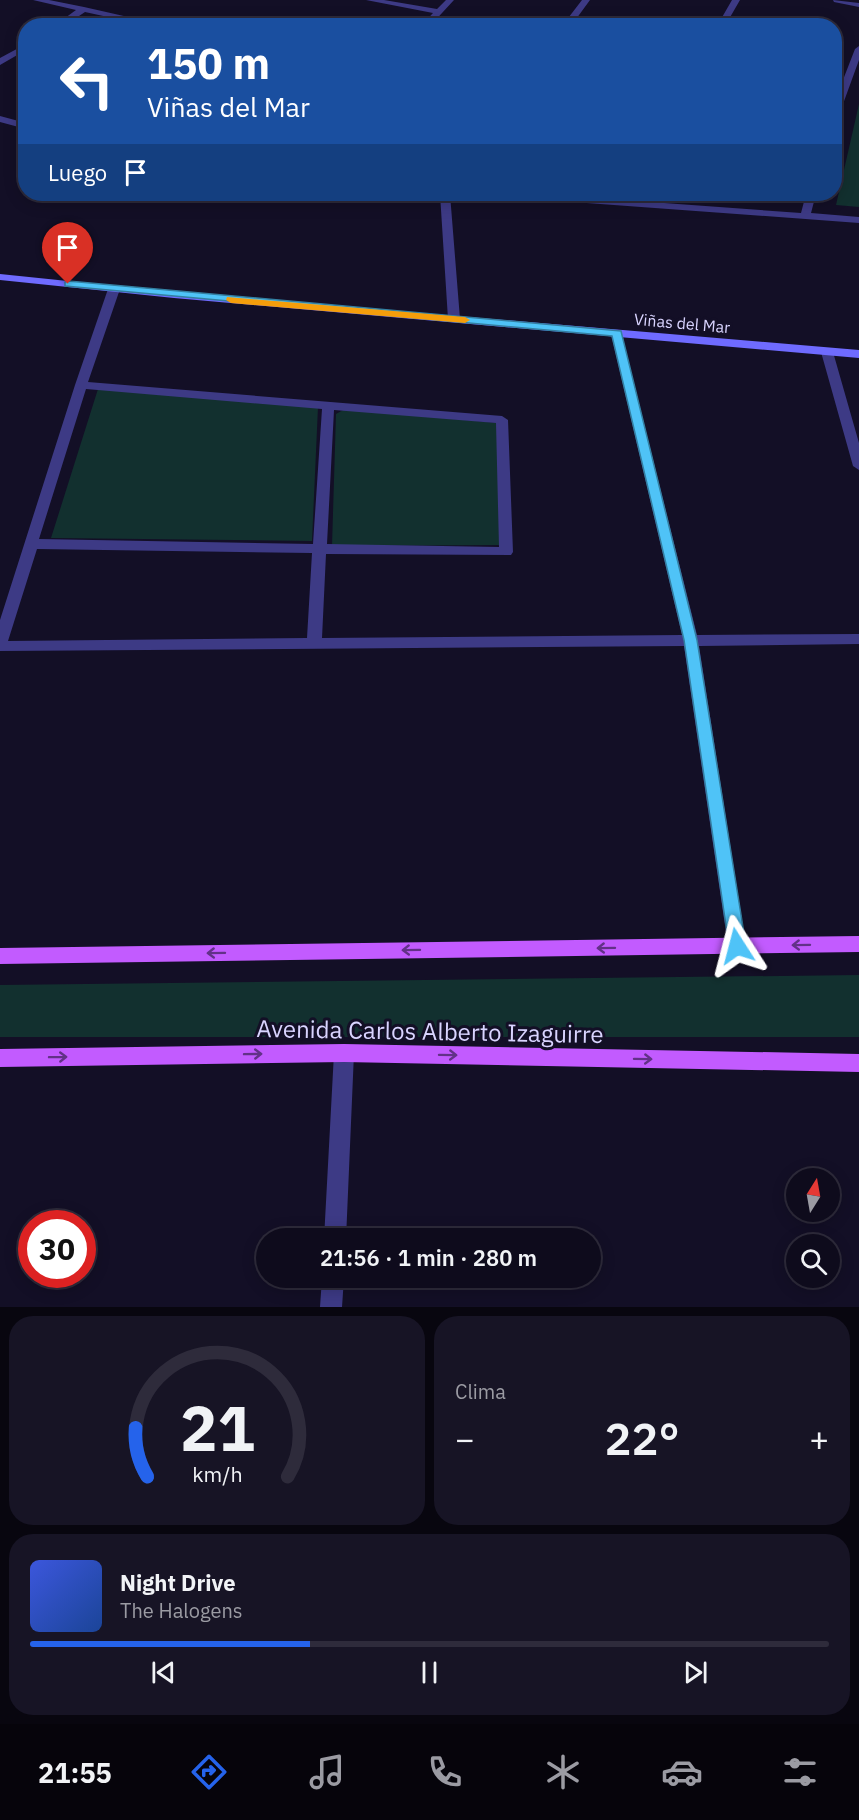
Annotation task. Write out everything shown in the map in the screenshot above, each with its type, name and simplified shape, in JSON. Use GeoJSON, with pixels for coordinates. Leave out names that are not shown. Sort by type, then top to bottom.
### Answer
{"type":"FeatureCollection","features":[{"type":"Feature","properties":{"kind":"main road"},"geometry":{"type":"LineString","coordinates":[[0,956],[859,944]]}},
{"type":"Feature","properties":{"kind":"main road","name":"Avenida Carlos Alberto Izaguirre"},"geometry":{"type":"LineString","coordinates":[[0,1058],[344,1053],[859,1063]]}},
{"type":"Feature","properties":{"kind":"street"},"geometry":{"type":"LineString","coordinates":[[37,0],[126,18]]}},
{"type":"Feature","properties":{"kind":"street"},"geometry":{"type":"LineString","coordinates":[[370,0],[438,12]]}},
{"type":"Feature","properties":{"kind":"street"},"geometry":{"type":"LineString","coordinates":[[432,18],[450,0]]}},
{"type":"Feature","properties":{"kind":"street"},"geometry":{"type":"LineString","coordinates":[[572,18],[586,0]]}},
{"type":"Feature","properties":{"kind":"street"},"geometry":{"type":"LineString","coordinates":[[726,18],[736,0]]}},
{"type":"Feature","properties":{"kind":"street"},"geometry":{"type":"LineString","coordinates":[[837,0],[859,5]]}},
{"type":"Feature","properties":{"kind":"street"},"geometry":{"type":"LineString","coordinates":[[70,18],[84,9]]}},
{"type":"Feature","properties":{"kind":"street"},"geometry":{"type":"LineString","coordinates":[[842,95],[859,49]]}},
{"type":"Feature","properties":{"kind":"street"},"geometry":{"type":"LineString","coordinates":[[0,62],[18,51]]}},
{"type":"Feature","properties":{"kind":"street"},"geometry":{"type":"LineString","coordinates":[[0,118],[18,124]]}},
{"type":"Feature","properties":{"kind":"street"},"geometry":{"type":"LineString","coordinates":[[446,201],[454,319]]}},
{"type":"Feature","properties":{"kind":"street"},"geometry":{"type":"LineString","coordinates":[[648,201],[859,220]]}},
{"type":"Feature","properties":{"kind":"street"},"geometry":{"type":"LineString","coordinates":[[805,216],[809,201]]}},
{"type":"Feature","properties":{"kind":"street","name":"Viñas del Mar"},"geometry":{"type":"LineString","coordinates":[[0,277],[859,354]]}},
{"type":"Feature","properties":{"kind":"street"},"geometry":{"type":"LineString","coordinates":[[114,289],[81,385],[0,644],[859,639]]}},
{"type":"Feature","properties":{"kind":"street"},"geometry":{"type":"LineString","coordinates":[[617,334],[690,640],[737,946]]}},
{"type":"Feature","properties":{"kind":"street"},"geometry":{"type":"LineString","coordinates":[[827,352],[859,466]]}},
{"type":"Feature","properties":{"kind":"street"},"geometry":{"type":"LineString","coordinates":[[31,544],[506,552],[502,420],[81,385]]}},
{"type":"Feature","properties":{"kind":"street"},"geometry":{"type":"LineString","coordinates":[[314,643],[328,406]]}},
{"type":"Feature","properties":{"kind":"street"},"geometry":{"type":"LineString","coordinates":[[336,1228],[344,1053]]}},
{"type":"Feature","properties":{"kind":"street"},"geometry":{"type":"LineString","coordinates":[[331,1307],[332,1288]]}},
{"type":"Feature","properties":{"kind":"green space"},"geometry":{"type":"Polygon","coordinates":[[[859,104],[859,207],[836,205],[837,201],[842,201],[842,179],[859,104]]]}},
{"type":"Feature","properties":{"kind":"green space"},"geometry":{"type":"Polygon","coordinates":[[[98,389],[318,407],[312,541],[51,538],[98,389]]]}},
{"type":"Feature","properties":{"kind":"green space"},"geometry":{"type":"Polygon","coordinates":[[[345,409],[497,423],[502,545],[332,546],[336,414],[345,409]]]}},
{"type":"Feature","properties":{"kind":"green space"},"geometry":{"type":"Polygon","coordinates":[[[859,975],[859,1037],[0,1037],[0,985],[859,975]]]}},
{"type":"Feature","properties":{"kind":"slow traffic"},"geometry":{"type":"LineString","coordinates":[[231,300],[465,320]]}},
{"type":"Feature","properties":{"kind":"route"},"geometry":{"type":"LineString","coordinates":[[68,284],[617,334],[690,640],[737,946]]}}]}
